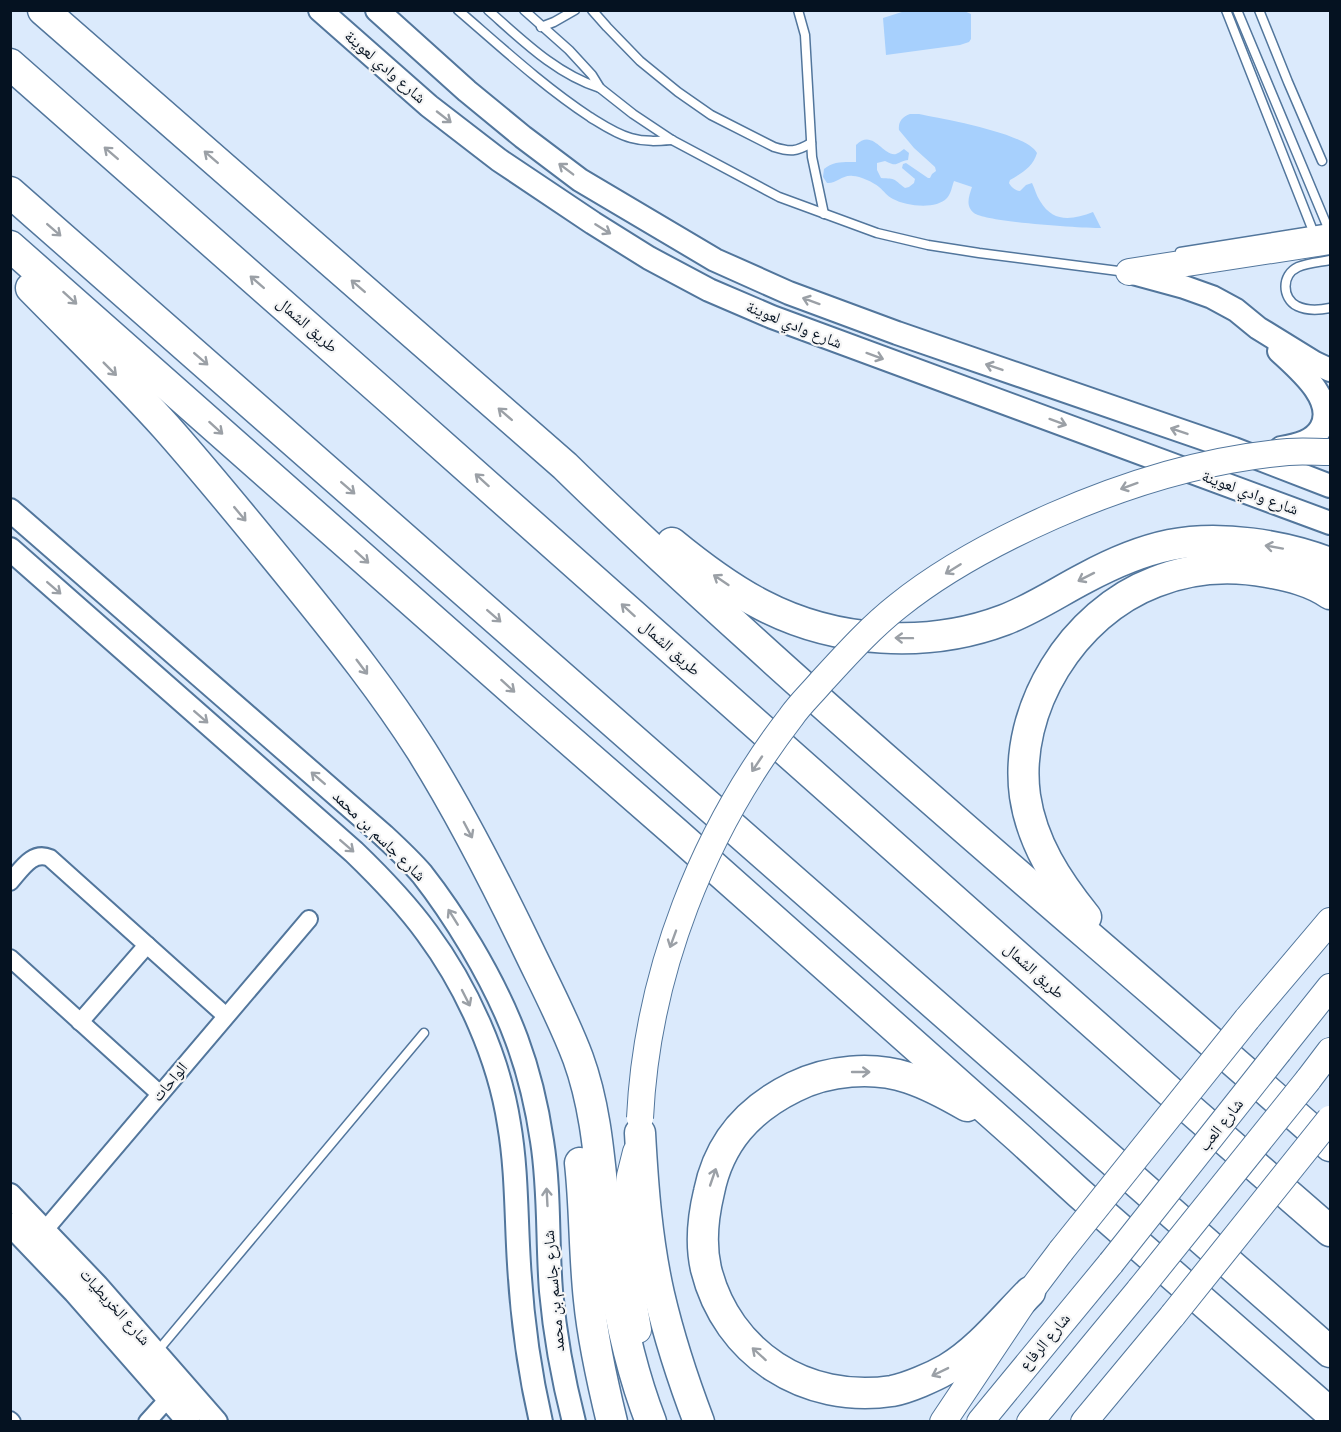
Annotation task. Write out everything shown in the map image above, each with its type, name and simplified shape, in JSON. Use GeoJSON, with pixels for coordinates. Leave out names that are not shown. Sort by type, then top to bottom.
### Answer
{"type":"FeatureCollection","features":[{"type":"Feature","properties":{"kind":"highway"},"geometry":{"type":"LineString","coordinates":[[43,10],[565,466],[621,522],[843,723],[1205,1035],[1330,1146]]}},
{"type":"Feature","properties":{"kind":"highway","name":"طريق الشمال"},"geometry":{"type":"LineString","coordinates":[[10,64],[1330,1231]]}},
{"type":"Feature","properties":{"kind":"highway"},"geometry":{"type":"LineString","coordinates":[[10,192],[1330,1352]]}},
{"type":"Feature","properties":{"kind":"highway"},"geometry":{"type":"LineString","coordinates":[[10,246],[676,833],[1328,1413]]}},
{"type":"Feature","properties":{"kind":"highway"},"geometry":{"type":"LineString","coordinates":[[10,267],[166,427],[262,541],[363,668],[415,741],[463,819],[564,1023],[578,1059],[590,1096],[600,1154],[610,1253],[632,1364],[657,1416]]}},
{"type":"Feature","properties":{"kind":"highway"},"geometry":{"type":"LineString","coordinates":[[565,466],[631,512],[698,564],[762,605],[799,621],[870,637],[912,638],[972,630],[1004,620],[1039,604],[1127,558],[1170,545],[1210,541],[1258,544],[1308,554],[1330,563]]}},
{"type":"Feature","properties":{"kind":"highway"},"geometry":{"type":"LineString","coordinates":[[1140,981],[1060,883],[1047,861],[1030,819],[1025,795],[1025,750],[1029,727],[1048,677],[1080,634],[1099,615],[1127,596],[1154,582],[1179,574],[1204,569],[1258,570],[1292,577],[1330,594]]}},
{"type":"Feature","properties":{"kind":"highway"},"geometry":{"type":"LineString","coordinates":[[534,961],[565,1073],[573,1116],[583,1187],[589,1299],[598,1362],[612,1422]]}},
{"type":"Feature","properties":{"kind":"highway"},"geometry":{"type":"LineString","coordinates":[[1019,1138],[941,1091],[909,1078],[856,1071],[806,1081],[779,1094],[755,1111],[732,1136],[723,1150],[711,1182],[704,1213],[703,1240],[706,1266],[712,1288],[731,1325],[746,1342],[785,1374],[811,1385],[839,1392],[868,1393],[895,1390],[947,1369],[974,1350],[1030,1292]]}},
{"type":"Feature","properties":{"kind":"highway"},"geometry":{"type":"LineString","coordinates":[[640,1125],[644,1194],[658,1292],[682,1378],[699,1422]]}},
{"type":"Feature","properties":{"kind":"main road","name":"شارع وادي لعوينة"},"geometry":{"type":"LineString","coordinates":[[320,10],[429,106],[499,160],[593,223],[709,290],[794,326],[1330,523]]}},
{"type":"Feature","properties":{"kind":"main road","name":"شارع وادي لعوينة"},"geometry":{"type":"LineString","coordinates":[[377,10],[467,91],[580,180],[715,260],[789,293],[897,333],[1234,449],[1330,486]]}},
{"type":"Feature","properties":{"kind":"main road"},"geometry":{"type":"LineString","coordinates":[[1129,272],[1325,232]]}},
{"type":"Feature","properties":{"kind":"main road"},"geometry":{"type":"LineString","coordinates":[[1129,272],[1184,287],[1212,297],[1236,310],[1258,328],[1316,390],[1326,414],[1319,431],[1311,438],[1286,447],[1234,449]]}},
{"type":"Feature","properties":{"kind":"main road"},"geometry":{"type":"LineString","coordinates":[[1258,328],[1330,370]]}},
{"type":"Feature","properties":{"kind":"main road"},"geometry":{"type":"LineString","coordinates":[[657,1416],[635,1317],[630,1283],[627,1226],[627,1200],[640,1125],[645,1062],[655,1006],[668,954],[687,901],[716,835],[754,768],[792,715],[867,634],[898,606],[985,548],[1090,500],[1139,482],[1212,463],[1289,452],[1330,452]]}},
{"type":"Feature","properties":{"kind":"main road","name":"شارع جاسم بن محمد"},"geometry":{"type":"LineString","coordinates":[[10,510],[383,835],[421,873],[463,932],[485,969],[513,1026],[537,1108],[543,1143],[547,1192],[554,1322],[574,1422]]}},
{"type":"Feature","properties":{"kind":"main road","name":"شارع جاسم بن محمد"},"geometry":{"type":"LineString","coordinates":[[16,557],[354,852],[410,910],[444,959],[477,1020],[494,1063],[510,1125],[515,1173],[521,1302],[527,1352],[541,1422]]}},
{"type":"Feature","properties":{"kind":"main road"},"geometry":{"type":"LineString","coordinates":[[943,1422],[1030,1292],[1061,1251],[1247,1019],[1330,921]]}},
{"type":"Feature","properties":{"kind":"main road","name":"شارع العب"},"geometry":{"type":"LineString","coordinates":[[1111,1263],[1330,987]]}},
{"type":"Feature","properties":{"kind":"main road"},"geometry":{"type":"LineString","coordinates":[[1030,1422],[1330,1051]]}},
{"type":"Feature","properties":{"kind":"main road"},"geometry":{"type":"LineString","coordinates":[[1084,1422],[1330,1119]]}},
{"type":"Feature","properties":{"kind":"main road","name":"شارع الخريطيات"},"geometry":{"type":"LineString","coordinates":[[10,1195],[38,1238],[176,1390],[216,1422]]}},
{"type":"Feature","properties":{"kind":"main road","name":"شارع الخريطيات"},"geometry":{"type":"LineString","coordinates":[[10,1224],[38,1238],[156,1353],[176,1390],[189,1422]]}},
{"type":"Feature","properties":{"kind":"main road","name":"شارع الرفاع"},"geometry":{"type":"LineString","coordinates":[[980,1422],[1111,1263]]}},
{"type":"Feature","properties":{"kind":"street"},"geometry":{"type":"LineString","coordinates":[[10,882],[34,857],[46,856],[226,1016]]}},
{"type":"Feature","properties":{"kind":"street","name":"الواحات"},"geometry":{"type":"LineString","coordinates":[[38,1238],[309,919]]}},
{"type":"Feature","properties":{"kind":"street"},"geometry":{"type":"LineString","coordinates":[[80,1022],[147,945]]}},
{"type":"Feature","properties":{"kind":"street"},"geometry":{"type":"LineString","coordinates":[[10,958],[160,1094]]}},
{"type":"Feature","properties":{"kind":"street"},"geometry":{"type":"LineString","coordinates":[[147,1422],[176,1390]]}},
{"type":"Feature","properties":{"kind":"lane"},"geometry":{"type":"LineString","coordinates":[[458,10],[541,82],[604,126],[630,138],[672,140]]}},
{"type":"Feature","properties":{"kind":"lane"},"geometry":{"type":"LineString","coordinates":[[488,10],[553,65],[586,84],[600,88]]}},
{"type":"Feature","properties":{"kind":"lane"},"geometry":{"type":"LineString","coordinates":[[524,10],[575,56],[600,88],[633,114],[672,140],[779,197],[878,233],[928,245],[1129,272],[1154,260]]}},
{"type":"Feature","properties":{"kind":"lane"},"geometry":{"type":"LineString","coordinates":[[541,27],[575,10]]}},
{"type":"Feature","properties":{"kind":"lane"},"geometry":{"type":"LineString","coordinates":[[592,10],[640,60],[693,104],[711,115],[774,147],[793,151],[810,143]]}},
{"type":"Feature","properties":{"kind":"lane"},"geometry":{"type":"LineString","coordinates":[[798,10],[805,35],[810,143],[814,175],[824,214]]}},
{"type":"Feature","properties":{"kind":"lane"},"geometry":{"type":"LineString","coordinates":[[1226,10],[1325,232]]}},
{"type":"Feature","properties":{"kind":"lane"},"geometry":{"type":"LineString","coordinates":[[1237,10],[1325,232]]}},
{"type":"Feature","properties":{"kind":"lane"},"geometry":{"type":"LineString","coordinates":[[1259,10],[1322,161]]}},
{"type":"Feature","properties":{"kind":"lane"},"geometry":{"type":"LineString","coordinates":[[1170,254],[1198,248],[1325,232]]}},
{"type":"Feature","properties":{"kind":"lane"},"geometry":{"type":"LineString","coordinates":[[1330,260],[1298,267],[1288,276],[1285,288],[1290,300],[1300,307],[1330,308]]}},
{"type":"Feature","properties":{"kind":"lane"},"geometry":{"type":"LineString","coordinates":[[156,1353],[424,1033]]}},
{"type":"Feature","properties":{"kind":"shaded area"},"geometry":{"type":"Polygon","coordinates":[[[962,10],[971,14],[971,39],[960,45],[886,55],[883,18],[905,11],[962,10]]]}},
{"type":"Feature","properties":{"kind":"shaded area"},"geometry":{"type":"Polygon","coordinates":[[[910,114],[983,128],[1017,139],[1030,146],[1037,153],[1035,158],[1026,169],[1010,180],[1011,186],[1020,191],[1032,183],[1040,201],[1051,213],[1070,218],[1093,212],[1101,228],[1034,224],[982,216],[974,213],[969,207],[972,187],[954,181],[950,194],[942,202],[921,206],[893,199],[876,185],[859,177],[846,176],[827,183],[823,177],[824,169],[835,163],[856,162],[856,145],[868,140],[891,154],[904,149],[909,153],[908,160],[897,164],[885,161],[877,163],[877,170],[881,178],[892,179],[905,188],[909,187],[915,179],[902,168],[906,163],[930,178],[936,171],[935,167],[914,148],[899,130],[901,120],[910,114]]]}}]}
